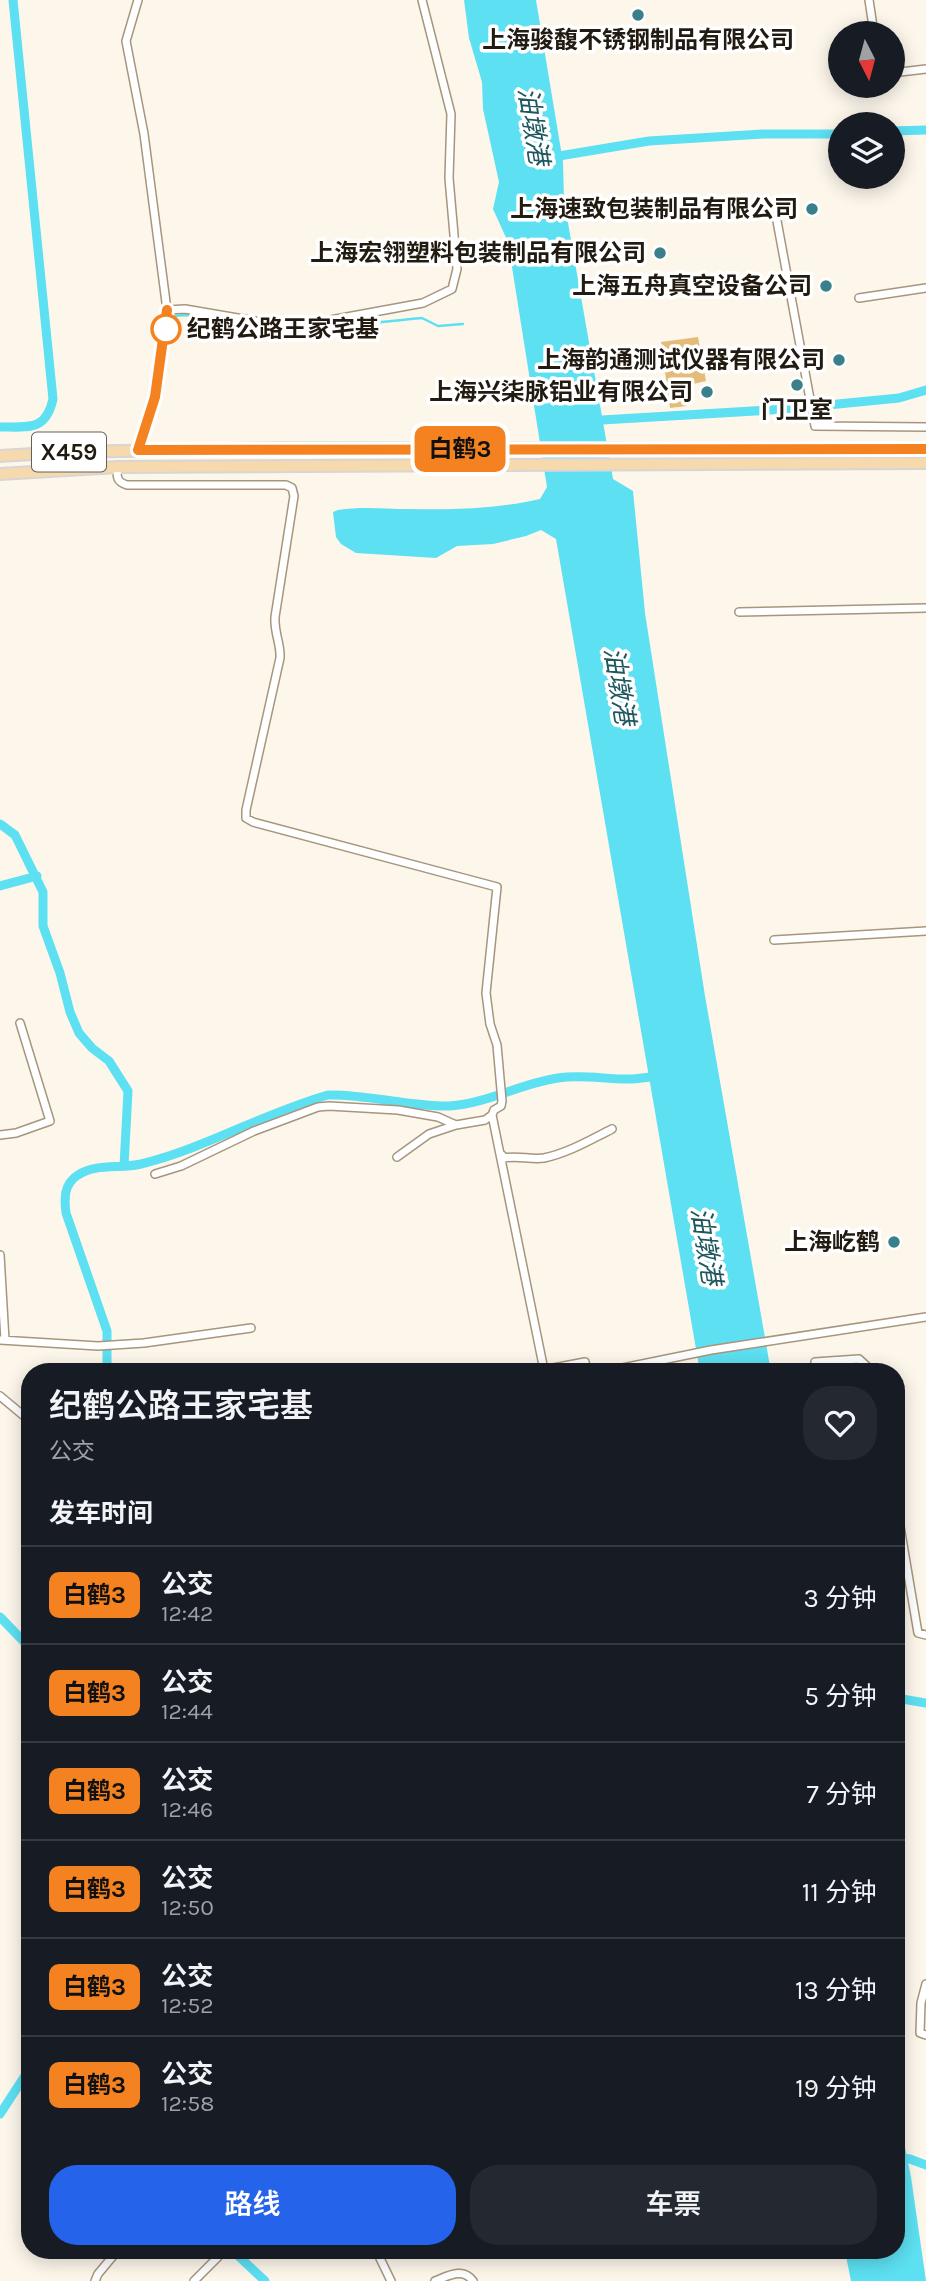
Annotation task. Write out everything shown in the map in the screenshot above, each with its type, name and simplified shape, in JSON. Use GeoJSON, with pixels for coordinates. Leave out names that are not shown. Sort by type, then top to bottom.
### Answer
{"type":"FeatureCollection","features":[{"type":"Feature","properties":{"kind":"main road","name":"X459"},"geometry":{"type":"LineString","coordinates":[[0,456],[138,450],[285,448],[926,449]]}},
{"type":"Feature","properties":{"kind":"main road","name":"X459"},"geometry":{"type":"LineString","coordinates":[[0,474],[118,467],[926,463]]}},
{"type":"Feature","properties":{"kind":"street"},"geometry":{"type":"LineString","coordinates":[[138,0],[126,41],[144,134],[167,310],[155,397],[138,450]]}},
{"type":"Feature","properties":{"kind":"street"},"geometry":{"type":"LineString","coordinates":[[167,310],[185,309],[261,322],[325,321],[423,303],[452,289],[456,282],[457,269],[449,178],[451,114],[422,0]]}},
{"type":"Feature","properties":{"kind":"street"},"geometry":{"type":"LineString","coordinates":[[869,0],[872,21]]}},
{"type":"Feature","properties":{"kind":"street"},"geometry":{"type":"LineString","coordinates":[[905,71],[926,69]]}},
{"type":"Feature","properties":{"kind":"street"},"geometry":{"type":"LineString","coordinates":[[777,221],[815,426],[926,427]]}},
{"type":"Feature","properties":{"kind":"street"},"geometry":{"type":"LineString","coordinates":[[859,299],[926,288]]}},
{"type":"Feature","properties":{"kind":"street"},"geometry":{"type":"LineString","coordinates":[[118,467],[116,476],[127,485],[286,485],[292,488],[294,496],[275,617],[274,632],[281,649],[280,658],[246,818],[497,887],[486,993],[490,1024],[497,1045],[501,1106],[485,1120],[456,1125],[429,1134],[397,1157]]}},
{"type":"Feature","properties":{"kind":"street"},"geometry":{"type":"LineString","coordinates":[[739,612],[926,608]]}},
{"type":"Feature","properties":{"kind":"street"},"geometry":{"type":"LineString","coordinates":[[774,940],[926,931]]}},
{"type":"Feature","properties":{"kind":"street"},"geometry":{"type":"LineString","coordinates":[[0,1135],[16,1133],[50,1121],[20,1023]]}},
{"type":"Feature","properties":{"kind":"street"},"geometry":{"type":"LineString","coordinates":[[155,1174],[181,1166],[254,1131],[318,1107],[398,1110],[438,1117],[456,1125]]}},
{"type":"Feature","properties":{"kind":"street"},"geometry":{"type":"LineString","coordinates":[[492,1115],[543,1363]]}},
{"type":"Feature","properties":{"kind":"street"},"geometry":{"type":"LineString","coordinates":[[501,1153],[504,1158],[544,1158],[612,1129]]}},
{"type":"Feature","properties":{"kind":"street"},"geometry":{"type":"LineString","coordinates":[[0,1255],[3,1340],[98,1346],[251,1328]]}},
{"type":"Feature","properties":{"kind":"street"},"geometry":{"type":"LineString","coordinates":[[647,1363],[711,1350],[926,1317]]}},
{"type":"Feature","properties":{"kind":"street"},"geometry":{"type":"LineString","coordinates":[[815,1363],[859,1359],[863,1363]]}},
{"type":"Feature","properties":{"kind":"street"},"geometry":{"type":"LineString","coordinates":[[0,1396],[21,1414]]}},
{"type":"Feature","properties":{"kind":"street"},"geometry":{"type":"LineString","coordinates":[[905,1556],[918,1633],[926,1635]]}},
{"type":"Feature","properties":{"kind":"street"},"geometry":{"type":"LineString","coordinates":[[926,1984],[921,2003],[920,2033],[926,2035]]}},
{"type":"Feature","properties":{"kind":"street"},"geometry":{"type":"LineString","coordinates":[[96,2281],[97,2274],[110,2259]]}},
{"type":"Feature","properties":{"kind":"street"},"geometry":{"type":"LineString","coordinates":[[197,2280],[216,2259]]}},
{"type":"Feature","properties":{"kind":"street"},"geometry":{"type":"LineString","coordinates":[[380,2259],[391,2281]]}},
{"type":"Feature","properties":{"kind":"street"},"geometry":{"type":"LineString","coordinates":[[435,2281],[462,2273],[469,2275],[472,2281]]}},
{"type":"Feature","properties":{"kind":"shaded area"},"geometry":{"type":"Polygon","coordinates":[[[698,337],[706,381],[689,385],[689,395],[685,396],[687,406],[670,408],[661,342],[698,337]]]}},
{"type":"Feature","properties":{"kind":"water","name":"油墩港"},"geometry":{"type":"Polygon","coordinates":[[[464,0],[536,0],[563,162],[564,200],[613,479],[633,491],[645,613],[705,996],[769,1363],[698,1363],[556,539],[541,530],[493,544],[457,546],[436,558],[356,553],[341,544],[336,537],[333,512],[338,510],[491,507],[540,499],[547,487],[508,242],[493,209],[499,182],[483,109],[482,82],[469,38],[464,0]]]}},
{"type":"Feature","properties":{"kind":"water"},"geometry":{"type":"Polygon","coordinates":[[[905,2147],[926,2281],[851,2281],[847,2259],[905,2259],[905,2147]]]}},
{"type":"Feature","properties":{"kind":"waterway"},"geometry":{"type":"LineString","coordinates":[[0,427],[28,427],[41,422],[46,417],[53,399],[13,0]]}},
{"type":"Feature","properties":{"kind":"waterway"},"geometry":{"type":"LineString","coordinates":[[905,131],[926,130]]}},
{"type":"Feature","properties":{"kind":"waterway","name":"油墩港"},"geometry":{"type":"LineString","coordinates":[[553,157],[649,141],[763,134],[828,134]]}},
{"type":"Feature","properties":{"kind":"waterway"},"geometry":{"type":"LineString","coordinates":[[174,316],[196,316],[249,326],[280,328],[341,326],[422,318],[438,326],[463,324]]}},
{"type":"Feature","properties":{"kind":"waterway"},"geometry":{"type":"LineString","coordinates":[[602,420],[787,409],[899,398],[926,390]]}},
{"type":"Feature","properties":{"kind":"waterway"},"geometry":{"type":"LineString","coordinates":[[0,824],[15,835],[43,892],[43,926],[79,1033],[109,1061],[128,1091],[124,1166]]}},
{"type":"Feature","properties":{"kind":"waterway"},"geometry":{"type":"LineString","coordinates":[[0,886],[37,876]]}},
{"type":"Feature","properties":{"kind":"waterway"},"geometry":{"type":"LineString","coordinates":[[107,1363],[107,1331],[66,1213],[66,1192],[70,1183],[85,1171],[141,1164],[165,1157],[328,1095],[450,1106],[558,1078],[633,1079],[660,1076]]}},
{"type":"Feature","properties":{"kind":"waterway"},"geometry":{"type":"LineString","coordinates":[[0,1617],[21,1639]]}},
{"type":"Feature","properties":{"kind":"waterway"},"geometry":{"type":"LineString","coordinates":[[905,1700],[926,1703]]}},
{"type":"Feature","properties":{"kind":"waterway"},"geometry":{"type":"LineString","coordinates":[[0,2114],[21,2082]]}},
{"type":"Feature","properties":{"kind":"waterway"},"geometry":{"type":"LineString","coordinates":[[905,2158],[926,2165]]}},
{"type":"Feature","properties":{"kind":"waterway"},"geometry":{"type":"LineString","coordinates":[[242,2259],[265,2281]]}},
{"type":"Feature","properties":{"kind":"bus line","name":"白鹤3"},"geometry":{"type":"LineString","coordinates":[[167,310],[155,397],[138,450],[926,449]]}},
{"type":"Feature","properties":{"kind":"place","name":"上海骏馥不锈钢制品有限公司"},"geometry":{"type":"Point","coordinates":[638,15]}},
{"type":"Feature","properties":{"kind":"place","name":"上海速致包装制品有限公司"},"geometry":{"type":"Point","coordinates":[812,209]}},
{"type":"Feature","properties":{"kind":"place","name":"上海宏翎塑料包装制品有限公司"},"geometry":{"type":"Point","coordinates":[660,253]}},
{"type":"Feature","properties":{"kind":"place","name":"上海五舟真空设备公司"},"geometry":{"type":"Point","coordinates":[826,286]}},
{"type":"Feature","properties":{"kind":"place","name":"纪鹤公路王家宅基"},"geometry":{"type":"Point","coordinates":[166,329]}},
{"type":"Feature","properties":{"kind":"place","name":"上海韵通测试仪器有限公司"},"geometry":{"type":"Point","coordinates":[839,360]}},
{"type":"Feature","properties":{"kind":"place","name":"门卫室"},"geometry":{"type":"Point","coordinates":[797,385]}},
{"type":"Feature","properties":{"kind":"place","name":"上海兴柒脉铝业有限公司"},"geometry":{"type":"Point","coordinates":[707,392]}},
{"type":"Feature","properties":{"kind":"place","name":"上海屹鹤"},"geometry":{"type":"Point","coordinates":[894,1242]}}]}
